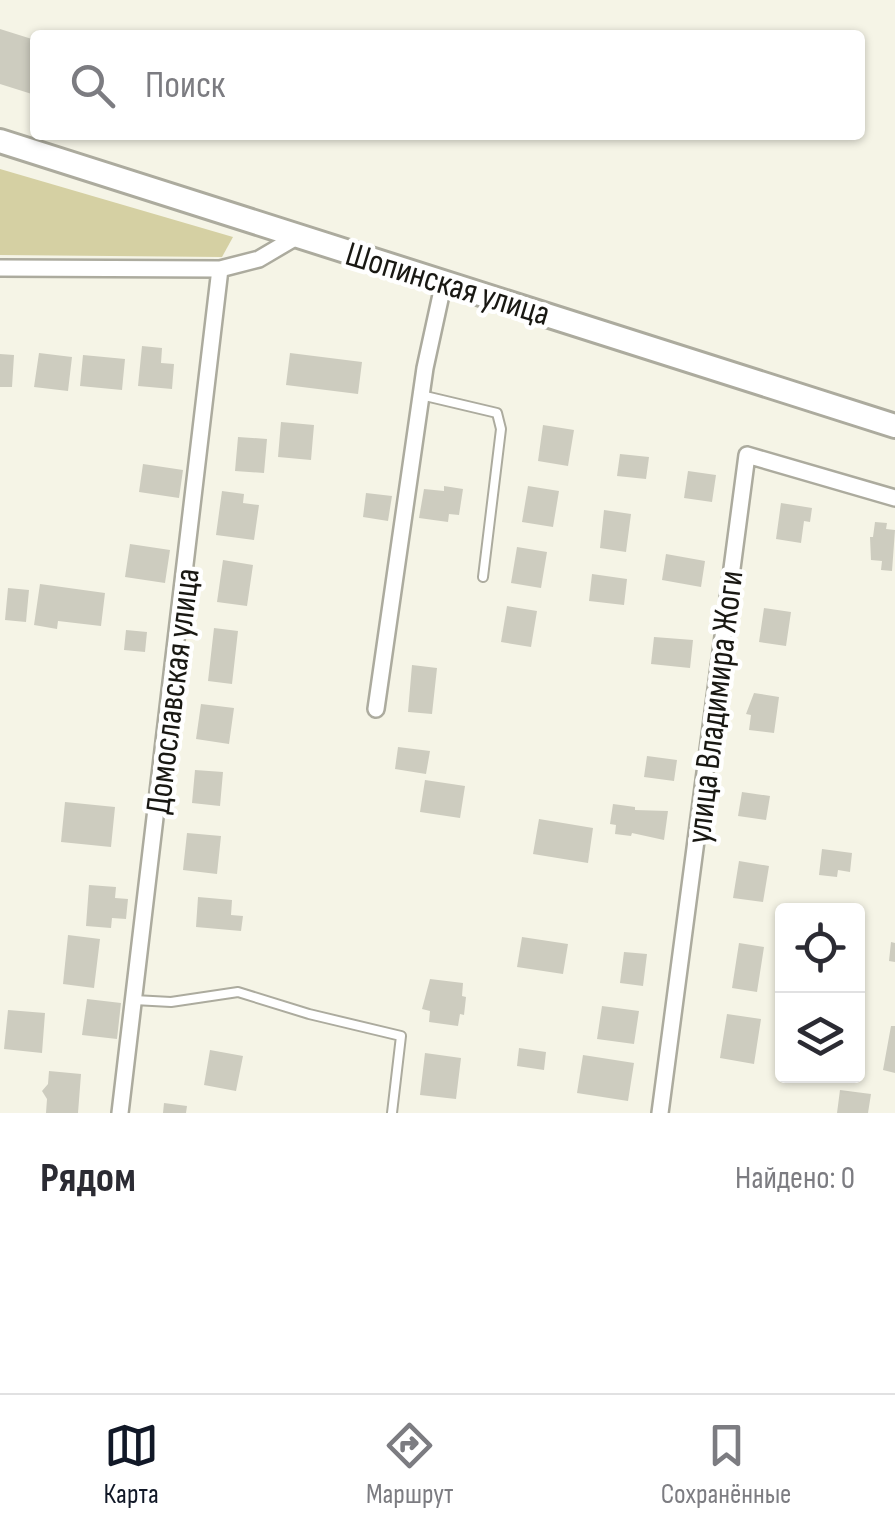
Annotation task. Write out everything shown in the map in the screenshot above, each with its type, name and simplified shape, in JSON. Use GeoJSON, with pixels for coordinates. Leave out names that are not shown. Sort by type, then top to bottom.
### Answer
{"type":"FeatureCollection","features":[{"type":"Feature","properties":{"kind":"street","name":"Шопинская улица"},"geometry":{"type":"LineString","coordinates":[[0,141],[895,426]]}},
{"type":"Feature","properties":{"kind":"street"},"geometry":{"type":"LineString","coordinates":[[0,268],[220,269],[259,259],[298,236]]}},
{"type":"Feature","properties":{"kind":"street","name":"Домославская улица"},"geometry":{"type":"LineString","coordinates":[[120,1113],[220,269]]}},
{"type":"Feature","properties":{"kind":"street"},"geometry":{"type":"LineString","coordinates":[[376,709],[421,395],[444,280]]}},
{"type":"Feature","properties":{"kind":"street","name":"улица Владимира Жоги"},"geometry":{"type":"LineString","coordinates":[[660,1113],[747,454],[895,498]]}},
{"type":"Feature","properties":{"kind":"lane"},"geometry":{"type":"LineString","coordinates":[[421,395],[497,413],[501,429],[483,578]]}},
{"type":"Feature","properties":{"kind":"lane"},"geometry":{"type":"LineString","coordinates":[[134,1000],[171,1002],[238,992],[401,1036],[392,1113]]}},
{"type":"Feature","properties":{"kind":"shaded area"},"geometry":{"type":"Polygon","coordinates":[[[0,169],[233,237],[222,257],[0,255],[0,169]]]}},
{"type":"Feature","properties":{"kind":"building"},"geometry":{"type":"Polygon","coordinates":[[[0,29],[30,38],[30,93],[0,84],[0,29]]]}},
{"type":"Feature","properties":{"kind":"building"},"geometry":{"type":"Polygon","coordinates":[[[142,346],[162,348],[161,363],[174,364],[172,389],[138,386],[142,346]]]}},
{"type":"Feature","properties":{"kind":"building"},"geometry":{"type":"Polygon","coordinates":[[[39,353],[72,357],[68,391],[34,387],[39,353]]]}},
{"type":"Feature","properties":{"kind":"building"},"geometry":{"type":"Polygon","coordinates":[[[290,353],[362,362],[358,394],[286,385],[290,353]]]}},
{"type":"Feature","properties":{"kind":"building"},"geometry":{"type":"Polygon","coordinates":[[[0,354],[14,355],[12,387],[0,387],[0,354]]]}},
{"type":"Feature","properties":{"kind":"building"},"geometry":{"type":"Polygon","coordinates":[[[83,355],[125,359],[122,390],[80,386],[83,355]]]}},
{"type":"Feature","properties":{"kind":"building"},"geometry":{"type":"Polygon","coordinates":[[[281,422],[314,425],[311,460],[278,457],[281,422]]]}},
{"type":"Feature","properties":{"kind":"building"},"geometry":{"type":"Polygon","coordinates":[[[543,425],[574,430],[568,466],[538,461],[543,425]]]}},
{"type":"Feature","properties":{"kind":"building"},"geometry":{"type":"Polygon","coordinates":[[[238,437],[267,439],[264,473],[235,471],[238,437]]]}},
{"type":"Feature","properties":{"kind":"building"},"geometry":{"type":"Polygon","coordinates":[[[620,454],[649,457],[646,479],[617,476],[620,454]]]}},
{"type":"Feature","properties":{"kind":"building"},"geometry":{"type":"Polygon","coordinates":[[[143,464],[183,470],[179,498],[139,492],[143,464]]]}},
{"type":"Feature","properties":{"kind":"building"},"geometry":{"type":"Polygon","coordinates":[[[688,471],[716,475],[712,502],[684,498],[688,471]]]}},
{"type":"Feature","properties":{"kind":"building"},"geometry":{"type":"Polygon","coordinates":[[[444,486],[463,489],[459,515],[449,514],[448,522],[419,518],[424,489],[444,491],[444,486]]]}},
{"type":"Feature","properties":{"kind":"building"},"geometry":{"type":"Polygon","coordinates":[[[528,486],[559,491],[553,527],[522,522],[528,486]]]}},
{"type":"Feature","properties":{"kind":"building"},"geometry":{"type":"Polygon","coordinates":[[[222,491],[244,494],[243,503],[259,505],[254,540],[216,535],[222,491]]]}},
{"type":"Feature","properties":{"kind":"building"},"geometry":{"type":"Polygon","coordinates":[[[366,493],[392,496],[388,521],[363,517],[366,493]]]}},
{"type":"Feature","properties":{"kind":"building"},"geometry":{"type":"Polygon","coordinates":[[[781,503],[812,508],[810,522],[804,521],[801,543],[776,539],[781,503]]]}},
{"type":"Feature","properties":{"kind":"building"},"geometry":{"type":"Polygon","coordinates":[[[604,510],[631,514],[626,552],[600,548],[604,510]]]}},
{"type":"Feature","properties":{"kind":"building"},"geometry":{"type":"Polygon","coordinates":[[[875,522],[887,523],[886,529],[895,530],[892,571],[881,570],[882,561],[871,560],[870,537],[875,522]]]}},
{"type":"Feature","properties":{"kind":"building"},"geometry":{"type":"Polygon","coordinates":[[[130,544],[170,550],[165,583],[125,577],[130,544]]]}},
{"type":"Feature","properties":{"kind":"building"},"geometry":{"type":"Polygon","coordinates":[[[517,547],[547,552],[541,588],[511,583],[517,547]]]}},
{"type":"Feature","properties":{"kind":"building"},"geometry":{"type":"Polygon","coordinates":[[[666,554],[705,561],[701,587],[662,580],[666,554]]]}},
{"type":"Feature","properties":{"kind":"building"},"geometry":{"type":"Polygon","coordinates":[[[223,560],[253,565],[247,606],[217,602],[223,560]]]}},
{"type":"Feature","properties":{"kind":"building"},"geometry":{"type":"Polygon","coordinates":[[[592,574],[627,579],[624,605],[589,601],[592,574]]]}},
{"type":"Feature","properties":{"kind":"building"},"geometry":{"type":"Polygon","coordinates":[[[40,584],[105,593],[101,626],[58,621],[57,629],[34,625],[40,584]]]}},
{"type":"Feature","properties":{"kind":"building"},"geometry":{"type":"Polygon","coordinates":[[[8,588],[29,590],[26,622],[5,620],[8,588]]]}},
{"type":"Feature","properties":{"kind":"building"},"geometry":{"type":"Polygon","coordinates":[[[507,606],[537,611],[531,647],[501,642],[507,606]]]}},
{"type":"Feature","properties":{"kind":"building"},"geometry":{"type":"Polygon","coordinates":[[[764,608],[791,612],[786,646],[759,642],[764,608]]]}},
{"type":"Feature","properties":{"kind":"building"},"geometry":{"type":"Polygon","coordinates":[[[214,628],[238,631],[232,684],[208,681],[214,628]]]}},
{"type":"Feature","properties":{"kind":"building"},"geometry":{"type":"Polygon","coordinates":[[[126,630],[147,632],[145,652],[124,650],[126,630]]]}},
{"type":"Feature","properties":{"kind":"building"},"geometry":{"type":"Polygon","coordinates":[[[654,637],[693,640],[690,668],[651,664],[654,637]]]}},
{"type":"Feature","properties":{"kind":"building"},"geometry":{"type":"Polygon","coordinates":[[[412,665],[437,668],[432,714],[408,712],[412,665]]]}},
{"type":"Feature","properties":{"kind":"building"},"geometry":{"type":"Polygon","coordinates":[[[754,693],[779,697],[774,733],[749,730],[751,715],[746,714],[754,693]]]}},
{"type":"Feature","properties":{"kind":"building"},"geometry":{"type":"Polygon","coordinates":[[[201,704],[234,708],[229,744],[196,739],[201,704]]]}},
{"type":"Feature","properties":{"kind":"building"},"geometry":{"type":"Polygon","coordinates":[[[398,747],[430,751],[426,774],[395,769],[398,747]]]}},
{"type":"Feature","properties":{"kind":"building"},"geometry":{"type":"Polygon","coordinates":[[[647,756],[677,760],[674,781],[644,777],[647,756]]]}},
{"type":"Feature","properties":{"kind":"building"},"geometry":{"type":"Polygon","coordinates":[[[195,770],[223,772],[220,806],[192,803],[195,770]]]}},
{"type":"Feature","properties":{"kind":"building"},"geometry":{"type":"Polygon","coordinates":[[[425,780],[465,786],[460,818],[420,812],[425,780]]]}},
{"type":"Feature","properties":{"kind":"building"},"geometry":{"type":"Polygon","coordinates":[[[742,792],[770,796],[766,820],[738,816],[742,792]]]}},
{"type":"Feature","properties":{"kind":"building"},"geometry":{"type":"Polygon","coordinates":[[[65,802],[115,807],[111,847],[61,842],[65,802]]]}},
{"type":"Feature","properties":{"kind":"building"},"geometry":{"type":"Polygon","coordinates":[[[613,804],[635,810],[668,811],[664,840],[632,833],[615,834],[616,825],[610,824],[613,804]]]}},
{"type":"Feature","properties":{"kind":"building"},"geometry":{"type":"Polygon","coordinates":[[[539,819],[593,828],[588,863],[533,854],[539,819]]]}},
{"type":"Feature","properties":{"kind":"building"},"geometry":{"type":"Polygon","coordinates":[[[187,833],[221,836],[217,874],[183,870],[187,833]]]}},
{"type":"Feature","properties":{"kind":"building"},"geometry":{"type":"Polygon","coordinates":[[[822,849],[852,853],[850,872],[838,870],[837,877],[819,875],[822,849]]]}},
{"type":"Feature","properties":{"kind":"building"},"geometry":{"type":"Polygon","coordinates":[[[739,861],[769,866],[763,902],[733,898],[739,861]]]}},
{"type":"Feature","properties":{"kind":"building"},"geometry":{"type":"Polygon","coordinates":[[[89,885],[116,887],[115,898],[128,899],[126,919],[112,918],[111,928],[86,926],[89,885]]]}},
{"type":"Feature","properties":{"kind":"building"},"geometry":{"type":"Polygon","coordinates":[[[198,897],[232,900],[231,915],[243,916],[241,931],[196,927],[198,897]]]}},
{"type":"Feature","properties":{"kind":"building"},"geometry":{"type":"Polygon","coordinates":[[[68,935],[100,939],[94,988],[63,984],[68,935]]]}},
{"type":"Feature","properties":{"kind":"building"},"geometry":{"type":"Polygon","coordinates":[[[522,937],[568,944],[563,974],[517,967],[522,937]]]}},
{"type":"Feature","properties":{"kind":"building"},"geometry":{"type":"Polygon","coordinates":[[[891,942],[895,943],[895,962],[889,961],[891,942]]]}},
{"type":"Feature","properties":{"kind":"building"},"geometry":{"type":"Polygon","coordinates":[[[739,943],[764,947],[757,992],[732,988],[739,943]]]}},
{"type":"Feature","properties":{"kind":"building"},"geometry":{"type":"Polygon","coordinates":[[[624,952],[647,954],[643,986],[620,983],[624,952]]]}},
{"type":"Feature","properties":{"kind":"building"},"geometry":{"type":"Polygon","coordinates":[[[430,979],[463,983],[464,1015],[460,1014],[458,1026],[429,1022],[430,1011],[422,1009],[430,979]]]}},
{"type":"Feature","properties":{"kind":"building"},"geometry":{"type":"Polygon","coordinates":[[[87,999],[121,1003],[117,1039],[82,1035],[87,999]]]}},
{"type":"Feature","properties":{"kind":"building"},"geometry":{"type":"Polygon","coordinates":[[[602,1006],[639,1011],[634,1044],[597,1039],[602,1006]]]}},
{"type":"Feature","properties":{"kind":"building"},"geometry":{"type":"Polygon","coordinates":[[[8,1010],[45,1013],[42,1053],[4,1049],[8,1010]]]}},
{"type":"Feature","properties":{"kind":"building"},"geometry":{"type":"Polygon","coordinates":[[[727,1014],[761,1019],[754,1064],[720,1058],[727,1014]]]}},
{"type":"Feature","properties":{"kind":"building"},"geometry":{"type":"Polygon","coordinates":[[[891,1026],[895,1026],[895,1073],[883,1070],[891,1026]]]}},
{"type":"Feature","properties":{"kind":"building"},"geometry":{"type":"Polygon","coordinates":[[[519,1048],[546,1052],[544,1070],[517,1066],[519,1048]]]}},
{"type":"Feature","properties":{"kind":"building"},"geometry":{"type":"Polygon","coordinates":[[[210,1050],[243,1056],[236,1091],[204,1085],[210,1050]]]}},
{"type":"Feature","properties":{"kind":"building"},"geometry":{"type":"Polygon","coordinates":[[[425,1053],[461,1058],[456,1099],[420,1095],[425,1053]]]}},
{"type":"Feature","properties":{"kind":"building"},"geometry":{"type":"Polygon","coordinates":[[[583,1055],[634,1063],[628,1101],[577,1093],[583,1055]]]}},
{"type":"Feature","properties":{"kind":"building"},"geometry":{"type":"Polygon","coordinates":[[[49,1071],[81,1074],[78,1113],[46,1113],[47,1099],[42,1091],[48,1084],[49,1071]]]}},
{"type":"Feature","properties":{"kind":"building"},"geometry":{"type":"Polygon","coordinates":[[[840,1090],[871,1094],[868,1113],[837,1113],[840,1090]]]}},
{"type":"Feature","properties":{"kind":"building"},"geometry":{"type":"Polygon","coordinates":[[[164,1103],[187,1106],[186,1113],[163,1113],[164,1103]]]}}]}
